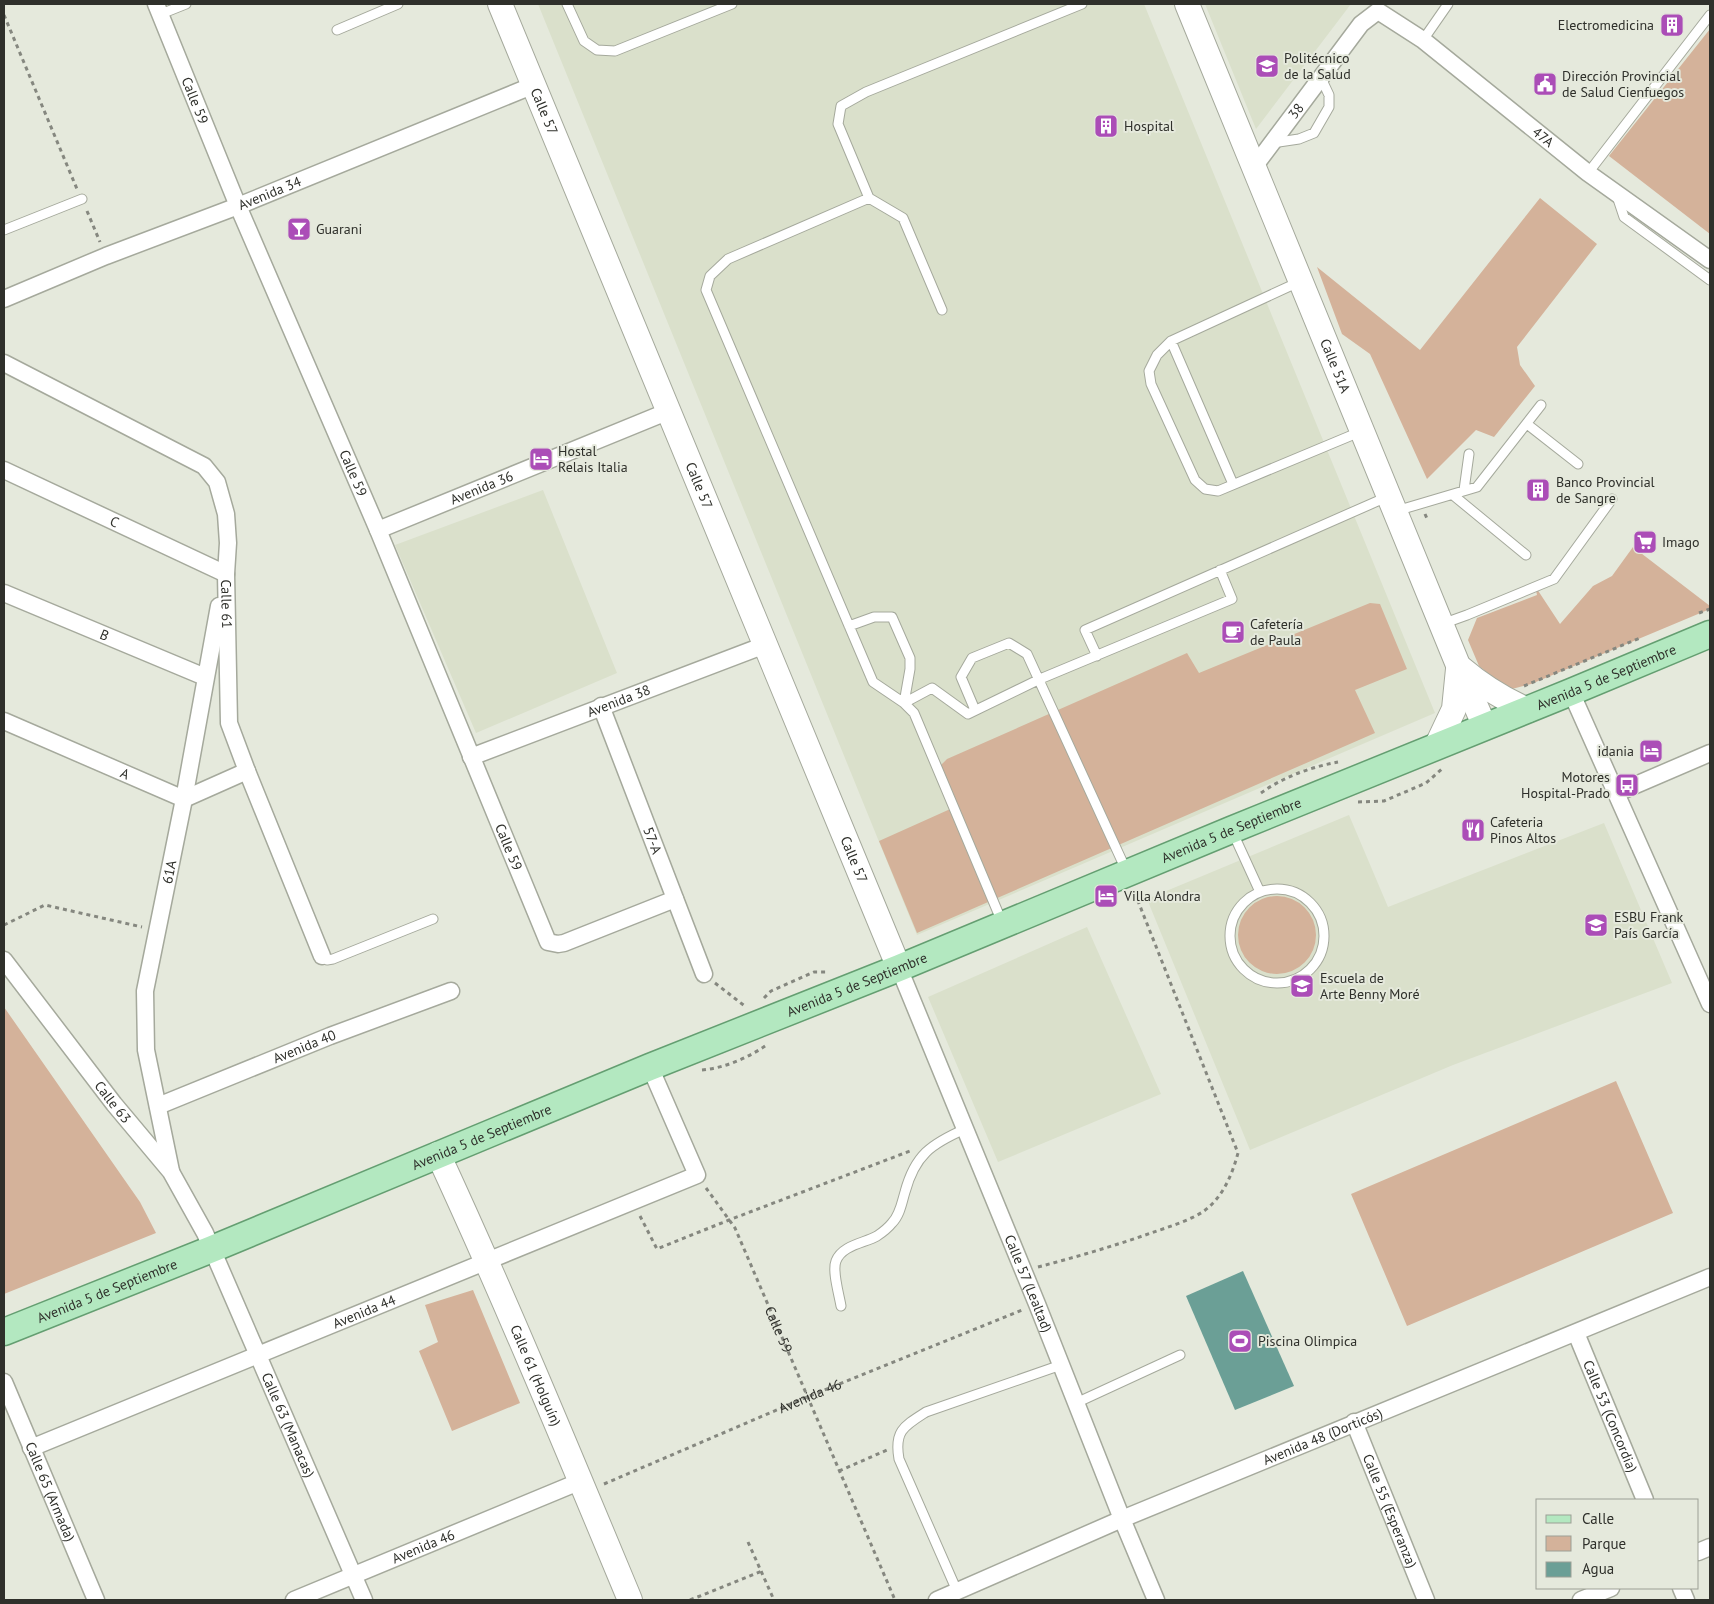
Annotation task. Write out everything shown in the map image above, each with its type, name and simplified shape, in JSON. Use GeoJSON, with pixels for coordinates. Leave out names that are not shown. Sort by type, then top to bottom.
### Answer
{"type":"FeatureCollection","features":[{"type":"Feature","properties":{"kind":"main road","name":"Avenida 5 de Septiembre"},"geometry":{"type":"LineString","coordinates":[[4,1332],[212,1249],[650,1067],[899,968],[1710,634]]}},
{"type":"Feature","properties":{"kind":"street","name":"Calle 57"},"geometry":{"type":"LineString","coordinates":[[500,4],[899,968]]}},
{"type":"Feature","properties":{"kind":"street","name":"Calle 51A"},"geometry":{"type":"LineString","coordinates":[[1187,4],[1485,727]]}},
{"type":"Feature","properties":{"kind":"street","name":"38"},"geometry":{"type":"LineString","coordinates":[[1254,167],[1361,24],[1381,7]]}},
{"type":"Feature","properties":{"kind":"street","name":"47A"},"geometry":{"type":"LineString","coordinates":[[1381,7],[1588,173],[1616,193],[1684,251],[1710,260]]}},
{"type":"Feature","properties":{"kind":"street","name":"Calle 59"},"geometry":{"type":"LineString","coordinates":[[158,9],[238,206],[378,530],[548,942],[564,943],[675,899]]}},
{"type":"Feature","properties":{"kind":"street","name":"Avenida 34"},"geometry":{"type":"LineString","coordinates":[[4,299],[106,256],[238,206],[534,85]]}},
{"type":"Feature","properties":{"kind":"street","name":"Calle 61"},"geometry":{"type":"LineString","coordinates":[[4,363],[204,466],[217,482],[226,514],[228,543],[226,574],[229,724],[322,956]]}},
{"type":"Feature","properties":{"kind":"street","name":"Avenida 36"},"geometry":{"type":"LineString","coordinates":[[378,530],[669,411]]}},
{"type":"Feature","properties":{"kind":"street","name":"C"},"geometry":{"type":"LineString","coordinates":[[4,470],[226,574]]}},
{"type":"Feature","properties":{"kind":"street","name":"61A"},"geometry":{"type":"LineString","coordinates":[[171,1172],[146,1050],[145,991],[184,799],[205,677],[226,574]]}},
{"type":"Feature","properties":{"kind":"street","name":"B"},"geometry":{"type":"LineString","coordinates":[[4,593],[205,677]]}},
{"type":"Feature","properties":{"kind":"street","name":"Avenida 38"},"geometry":{"type":"LineString","coordinates":[[472,757],[601,706],[765,645]]}},
{"type":"Feature","properties":{"kind":"street"},"geometry":{"type":"LineString","coordinates":[[1458,665],[1478,683],[1528,710]]}},
{"type":"Feature","properties":{"kind":"street"},"geometry":{"type":"LineString","coordinates":[[1436,747],[1454,709],[1458,665]]}},
{"type":"Feature","properties":{"kind":"street"},"geometry":{"type":"LineString","coordinates":[[1572,692],[1710,1004]]}},
{"type":"Feature","properties":{"kind":"street","name":"57-A"},"geometry":{"type":"LineString","coordinates":[[601,706],[704,974]]}},
{"type":"Feature","properties":{"kind":"street","name":"A"},"geometry":{"type":"LineString","coordinates":[[4,721],[184,799]]}},
{"type":"Feature","properties":{"kind":"street"},"geometry":{"type":"LineString","coordinates":[[1617,793],[1710,753]]}},
{"type":"Feature","properties":{"kind":"street"},"geometry":{"type":"LineString","coordinates":[[184,799],[247,771]]}},
{"type":"Feature","properties":{"kind":"street","name":"Calle 63"},"geometry":{"type":"LineString","coordinates":[[4,960],[114,1104],[171,1172],[212,1249]]}},
{"type":"Feature","properties":{"kind":"street","name":"Calle 57 (Lealtad)"},"geometry":{"type":"LineString","coordinates":[[899,968],[1156,1600]]}},
{"type":"Feature","properties":{"kind":"street","name":"Avenida 40"},"geometry":{"type":"LineString","coordinates":[[158,1106],[330,1036],[451,991]]}},
{"type":"Feature","properties":{"kind":"street"},"geometry":{"type":"LineString","coordinates":[[650,1067],[697,1175]]}},
{"type":"Feature","properties":{"kind":"street","name":"Calle 61 (Holguín)"},"geometry":{"type":"LineString","coordinates":[[438,1154],[487,1261],[630,1600]]}},
{"type":"Feature","properties":{"kind":"street","name":"Avenida 44"},"geometry":{"type":"LineString","coordinates":[[31,1448],[697,1175]]}},
{"type":"Feature","properties":{"kind":"street","name":"Calle 63 (Manacas)"},"geometry":{"type":"LineString","coordinates":[[212,1249],[364,1600]]}},
{"type":"Feature","properties":{"kind":"street","name":"Avenida 48 (Dorticós)"},"geometry":{"type":"LineString","coordinates":[[937,1600],[1122,1519],[1354,1422],[1710,1277]]}},
{"type":"Feature","properties":{"kind":"street","name":"Calle 53 (Concordia)"},"geometry":{"type":"LineString","coordinates":[[1576,1333],[1645,1499]]}},
{"type":"Feature","properties":{"kind":"street","name":"Calle 65 (Armada)"},"geometry":{"type":"LineString","coordinates":[[4,1382],[96,1600]]}},
{"type":"Feature","properties":{"kind":"street","name":"Calle 55 (Esperanza)"},"geometry":{"type":"LineString","coordinates":[[1354,1422],[1426,1600]]}},
{"type":"Feature","properties":{"kind":"street","name":"Avenida 46"},"geometry":{"type":"LineString","coordinates":[[294,1600],[583,1486]]}},
{"type":"Feature","properties":{"kind":"street"},"geometry":{"type":"LineString","coordinates":[[1582,1600],[1610,1589]]}},
{"type":"Feature","properties":{"kind":"lane"},"geometry":{"type":"LineString","coordinates":[[158,9],[186,4]]}},
{"type":"Feature","properties":{"kind":"lane"},"geometry":{"type":"LineString","coordinates":[[337,30],[398,4]]}},
{"type":"Feature","properties":{"kind":"lane"},"geometry":{"type":"LineString","coordinates":[[567,4],[584,41],[597,50],[615,50],[732,4]]}},
{"type":"Feature","properties":{"kind":"lane"},"geometry":{"type":"LineString","coordinates":[[942,310],[903,218],[869,198],[838,124],[841,106],[866,92],[1082,4]]}},
{"type":"Feature","properties":{"kind":"lane"},"geometry":{"type":"LineString","coordinates":[[1423,40],[1448,4]]}},
{"type":"Feature","properties":{"kind":"lane"},"geometry":{"type":"LineString","coordinates":[[1588,173],[1710,15]]}},
{"type":"Feature","properties":{"kind":"lane"},"geometry":{"type":"LineString","coordinates":[[1272,144],[1299,139],[1314,133],[1329,107],[1329,95],[1321,78]]}},
{"type":"Feature","properties":{"kind":"lane"},"geometry":{"type":"LineString","coordinates":[[4,230],[82,198]]}},
{"type":"Feature","properties":{"kind":"lane"},"geometry":{"type":"LineString","coordinates":[[869,198],[728,259],[710,276],[706,290],[873,682],[904,703],[914,713],[1004,925]]}},
{"type":"Feature","properties":{"kind":"lane"},"geometry":{"type":"LineString","coordinates":[[1684,251],[1710,280]]}},
{"type":"Feature","properties":{"kind":"lane"},"geometry":{"type":"LineString","coordinates":[[1301,281],[1171,341],[1157,355],[1149,371],[1151,384],[1195,480],[1205,489],[1218,491],[1362,430]]}},
{"type":"Feature","properties":{"kind":"lane"},"geometry":{"type":"LineString","coordinates":[[1171,341],[1233,484]]}},
{"type":"Feature","properties":{"kind":"lane"},"geometry":{"type":"LineString","coordinates":[[1097,656],[1085,630],[1220,570],[1392,503],[1453,494],[1477,487],[1541,405]]}},
{"type":"Feature","properties":{"kind":"lane"},"geometry":{"type":"LineString","coordinates":[[1527,424],[1578,464]]}},
{"type":"Feature","properties":{"kind":"lane"},"geometry":{"type":"LineString","coordinates":[[1464,490],[1469,454]]}},
{"type":"Feature","properties":{"kind":"lane"},"geometry":{"type":"LineString","coordinates":[[1453,494],[1526,556]]}},
{"type":"Feature","properties":{"kind":"lane"},"geometry":{"type":"LineString","coordinates":[[1441,624],[1554,579],[1612,499]]}},
{"type":"Feature","properties":{"kind":"lane"},"geometry":{"type":"LineString","coordinates":[[904,703],[932,688],[968,714],[1040,679],[1232,599],[1220,570]]}},
{"type":"Feature","properties":{"kind":"lane"},"geometry":{"type":"LineString","coordinates":[[849,626],[874,617],[892,617],[910,658],[904,703]]}},
{"type":"Feature","properties":{"kind":"lane"},"geometry":{"type":"LineString","coordinates":[[975,710],[961,677],[972,658],[1010,643],[1027,654],[1128,874]]}},
{"type":"Feature","properties":{"kind":"lane"},"geometry":{"type":"LineString","coordinates":[[1231,830],[1260,892]]}},
{"type":"Feature","properties":{"kind":"lane"},"geometry":{"type":"LineString","coordinates":[[1274,888],[1289,890],[1303,896],[1314,906],[1322,918],[1325,933],[1323,948],[1317,962],[1307,973],[1292,981],[1276,983],[1260,980],[1246,972],[1236,960],[1230,945],[1230,928],[1235,913],[1246,900],[1260,892],[1274,888]]}},
{"type":"Feature","properties":{"kind":"lane"},"geometry":{"type":"LineString","coordinates":[[322,956],[327,960],[333,959],[433,919]]}},
{"type":"Feature","properties":{"kind":"lane"},"geometry":{"type":"LineString","coordinates":[[841,1306],[835,1270],[835,1262],[839,1255],[847,1249],[877,1236],[894,1222],[909,1177],[916,1163],[927,1150],[944,1138],[965,1129]]}},
{"type":"Feature","properties":{"kind":"lane"},"geometry":{"type":"LineString","coordinates":[[1076,1404],[1180,1355]]}},
{"type":"Feature","properties":{"kind":"lane"},"geometry":{"type":"LineString","coordinates":[[957,1591],[899,1459],[896,1446],[899,1433],[907,1424],[926,1412],[1061,1365]]}},
{"type":"Feature","properties":{"kind":"path"},"geometry":{"type":"LineString","coordinates":[[4,15],[106,256]]}},
{"type":"Feature","properties":{"kind":"path"},"geometry":{"type":"LineString","coordinates":[[1023,1270],[1102,1250],[1191,1218],[1205,1210],[1220,1195],[1231,1177],[1238,1153],[1128,874]]}},
{"type":"Feature","properties":{"kind":"path"},"geometry":{"type":"LineString","coordinates":[[4,926],[45,905],[157,930]]}},
{"type":"Feature","properties":{"kind":"path"},"geometry":{"type":"LineString","coordinates":[[704,974],[748,1009]]}},
{"type":"Feature","properties":{"kind":"path"},"geometry":{"type":"LineString","coordinates":[[632,1201],[657,1249],[944,1138]]}},
{"type":"Feature","properties":{"kind":"path","name":"Calle 59"},"geometry":{"type":"LineString","coordinates":[[697,1175],[736,1228],[895,1600]]}},
{"type":"Feature","properties":{"kind":"path","name":"Avenida 46"},"geometry":{"type":"LineString","coordinates":[[583,1486],[1037,1304]]}},
{"type":"Feature","properties":{"kind":"path"},"geometry":{"type":"LineString","coordinates":[[839,1472],[896,1446]]}},
{"type":"Feature","properties":{"kind":"path"},"geometry":{"type":"LineString","coordinates":[[748,1542],[774,1600]]}},
{"type":"Feature","properties":{"kind":"path"},"geometry":{"type":"LineString","coordinates":[[690,1600],[762,1571]]}},
{"type":"Feature","properties":{"kind":"shaded area"},"geometry":{"type":"Polygon","coordinates":[[[538,4],[1144,4],[1435,713],[917,935],[538,4]]]}},
{"type":"Feature","properties":{"kind":"shaded area","name":"Politécnico de la Salud"},"geometry":{"type":"Polygon","coordinates":[[[1205,4],[1351,4],[1256,129],[1205,4]]]}},
{"type":"Feature","properties":{"kind":"shaded area"},"geometry":{"type":"Polygon","coordinates":[[[543,490],[617,673],[476,733],[395,545],[543,490]]]}},
{"type":"Feature","properties":{"kind":"shaded area"},"geometry":{"type":"Polygon","coordinates":[[[1349,815],[1388,907],[1604,823],[1672,983],[1453,1065],[1250,1150],[1147,899],[1349,815]]]}},
{"type":"Feature","properties":{"kind":"shaded area"},"geometry":{"type":"Polygon","coordinates":[[[1087,927],[1161,1094],[998,1162],[928,997],[1087,927]]]}},
{"type":"Feature","properties":{"kind":"green space"},"geometry":{"type":"Polygon","coordinates":[[[1710,29],[1710,234],[1609,156],[1710,29]]]}},
{"type":"Feature","properties":{"kind":"green space"},"geometry":{"type":"Polygon","coordinates":[[[1540,198],[1597,244],[1517,347],[1520,365],[1535,386],[1494,437],[1476,430],[1427,479],[1370,354],[1342,334],[1317,267],[1420,350],[1540,198]]]}},
{"type":"Feature","properties":{"kind":"green space"},"geometry":{"type":"Polygon","coordinates":[[[1633,547],[1710,606],[1710,609],[1531,684],[1512,689],[1501,684],[1479,666],[1468,640],[1477,618],[1537,595],[1535,586],[1560,624],[1593,586],[1612,576],[1633,547]]]}},
{"type":"Feature","properties":{"kind":"green space"},"geometry":{"type":"Polygon","coordinates":[[[1370,603],[1380,604],[1407,669],[1355,690],[1375,733],[917,933],[879,841],[957,806],[940,766],[947,759],[1187,653],[1199,673],[1370,603]]]}},
{"type":"Feature","properties":{"kind":"green space"},"geometry":{"type":"Polygon","coordinates":[[[1277,896],[1292,899],[1305,907],[1313,920],[1316,935],[1313,950],[1305,963],[1292,971],[1277,974],[1262,971],[1249,963],[1241,950],[1238,935],[1241,920],[1249,907],[1262,899],[1277,896]]]}},
{"type":"Feature","properties":{"kind":"green space"},"geometry":{"type":"Polygon","coordinates":[[[4,1007],[140,1202],[156,1233],[4,1294],[4,1007]]]}},
{"type":"Feature","properties":{"kind":"green space"},"geometry":{"type":"Polygon","coordinates":[[[1616,1081],[1673,1213],[1407,1326],[1351,1194],[1616,1081]]]}},
{"type":"Feature","properties":{"kind":"green space"},"geometry":{"type":"Polygon","coordinates":[[[473,1290],[520,1403],[452,1431],[419,1351],[438,1342],[425,1305],[473,1290]]]}},
{"type":"Feature","properties":{"kind":"water","name":"Piscina Olimpica"},"geometry":{"type":"Polygon","coordinates":[[[1243,1271],[1294,1386],[1235,1410],[1186,1296],[1243,1271]]]}},
{"type":"Feature","properties":{"kind":"place","name":"Electromedicina"},"geometry":{"type":"Point","coordinates":[1672,25]}},
{"type":"Feature","properties":{"kind":"place","name":"Politécnico de la Salud"},"geometry":{"type":"Point","coordinates":[1267,66]}},
{"type":"Feature","properties":{"kind":"place","name":"Dirección Provincial de Salud Cienfuegos"},"geometry":{"type":"Point","coordinates":[1545,84]}},
{"type":"Feature","properties":{"kind":"place","name":"Hospital"},"geometry":{"type":"Point","coordinates":[1106,126]}},
{"type":"Feature","properties":{"kind":"place","name":"Guarani"},"geometry":{"type":"Point","coordinates":[299,229]}},
{"type":"Feature","properties":{"kind":"place","name":"Hostal Relais Italia"},"geometry":{"type":"Point","coordinates":[541,459]}},
{"type":"Feature","properties":{"kind":"place","name":"Banco Provincial de Sangre"},"geometry":{"type":"Point","coordinates":[1538,490]}},
{"type":"Feature","properties":{"kind":"place","name":"Imago"},"geometry":{"type":"Point","coordinates":[1645,542]}},
{"type":"Feature","properties":{"kind":"place","name":"Cafetería de Paula"},"geometry":{"type":"Point","coordinates":[1233,632]}},
{"type":"Feature","properties":{"kind":"place","name":"idania"},"geometry":{"type":"Point","coordinates":[1651,751]}},
{"type":"Feature","properties":{"kind":"place","name":"Motores Hospital-Prado"},"geometry":{"type":"Point","coordinates":[1627,785]}},
{"type":"Feature","properties":{"kind":"place","name":"Cafeteria Pinos Altos"},"geometry":{"type":"Point","coordinates":[1473,830]}},
{"type":"Feature","properties":{"kind":"place","name":"Villa Alondra"},"geometry":{"type":"Point","coordinates":[1106,896]}},
{"type":"Feature","properties":{"kind":"place","name":"ESBU Frank País García"},"geometry":{"type":"Point","coordinates":[1596,925]}},
{"type":"Feature","properties":{"kind":"place","name":"Escuela de Arte Benny Moré"},"geometry":{"type":"Point","coordinates":[1302,986]}},
{"type":"Feature","properties":{"kind":"place","name":"Piscina Olimpica"},"geometry":{"type":"Point","coordinates":[1240,1341]}}]}
